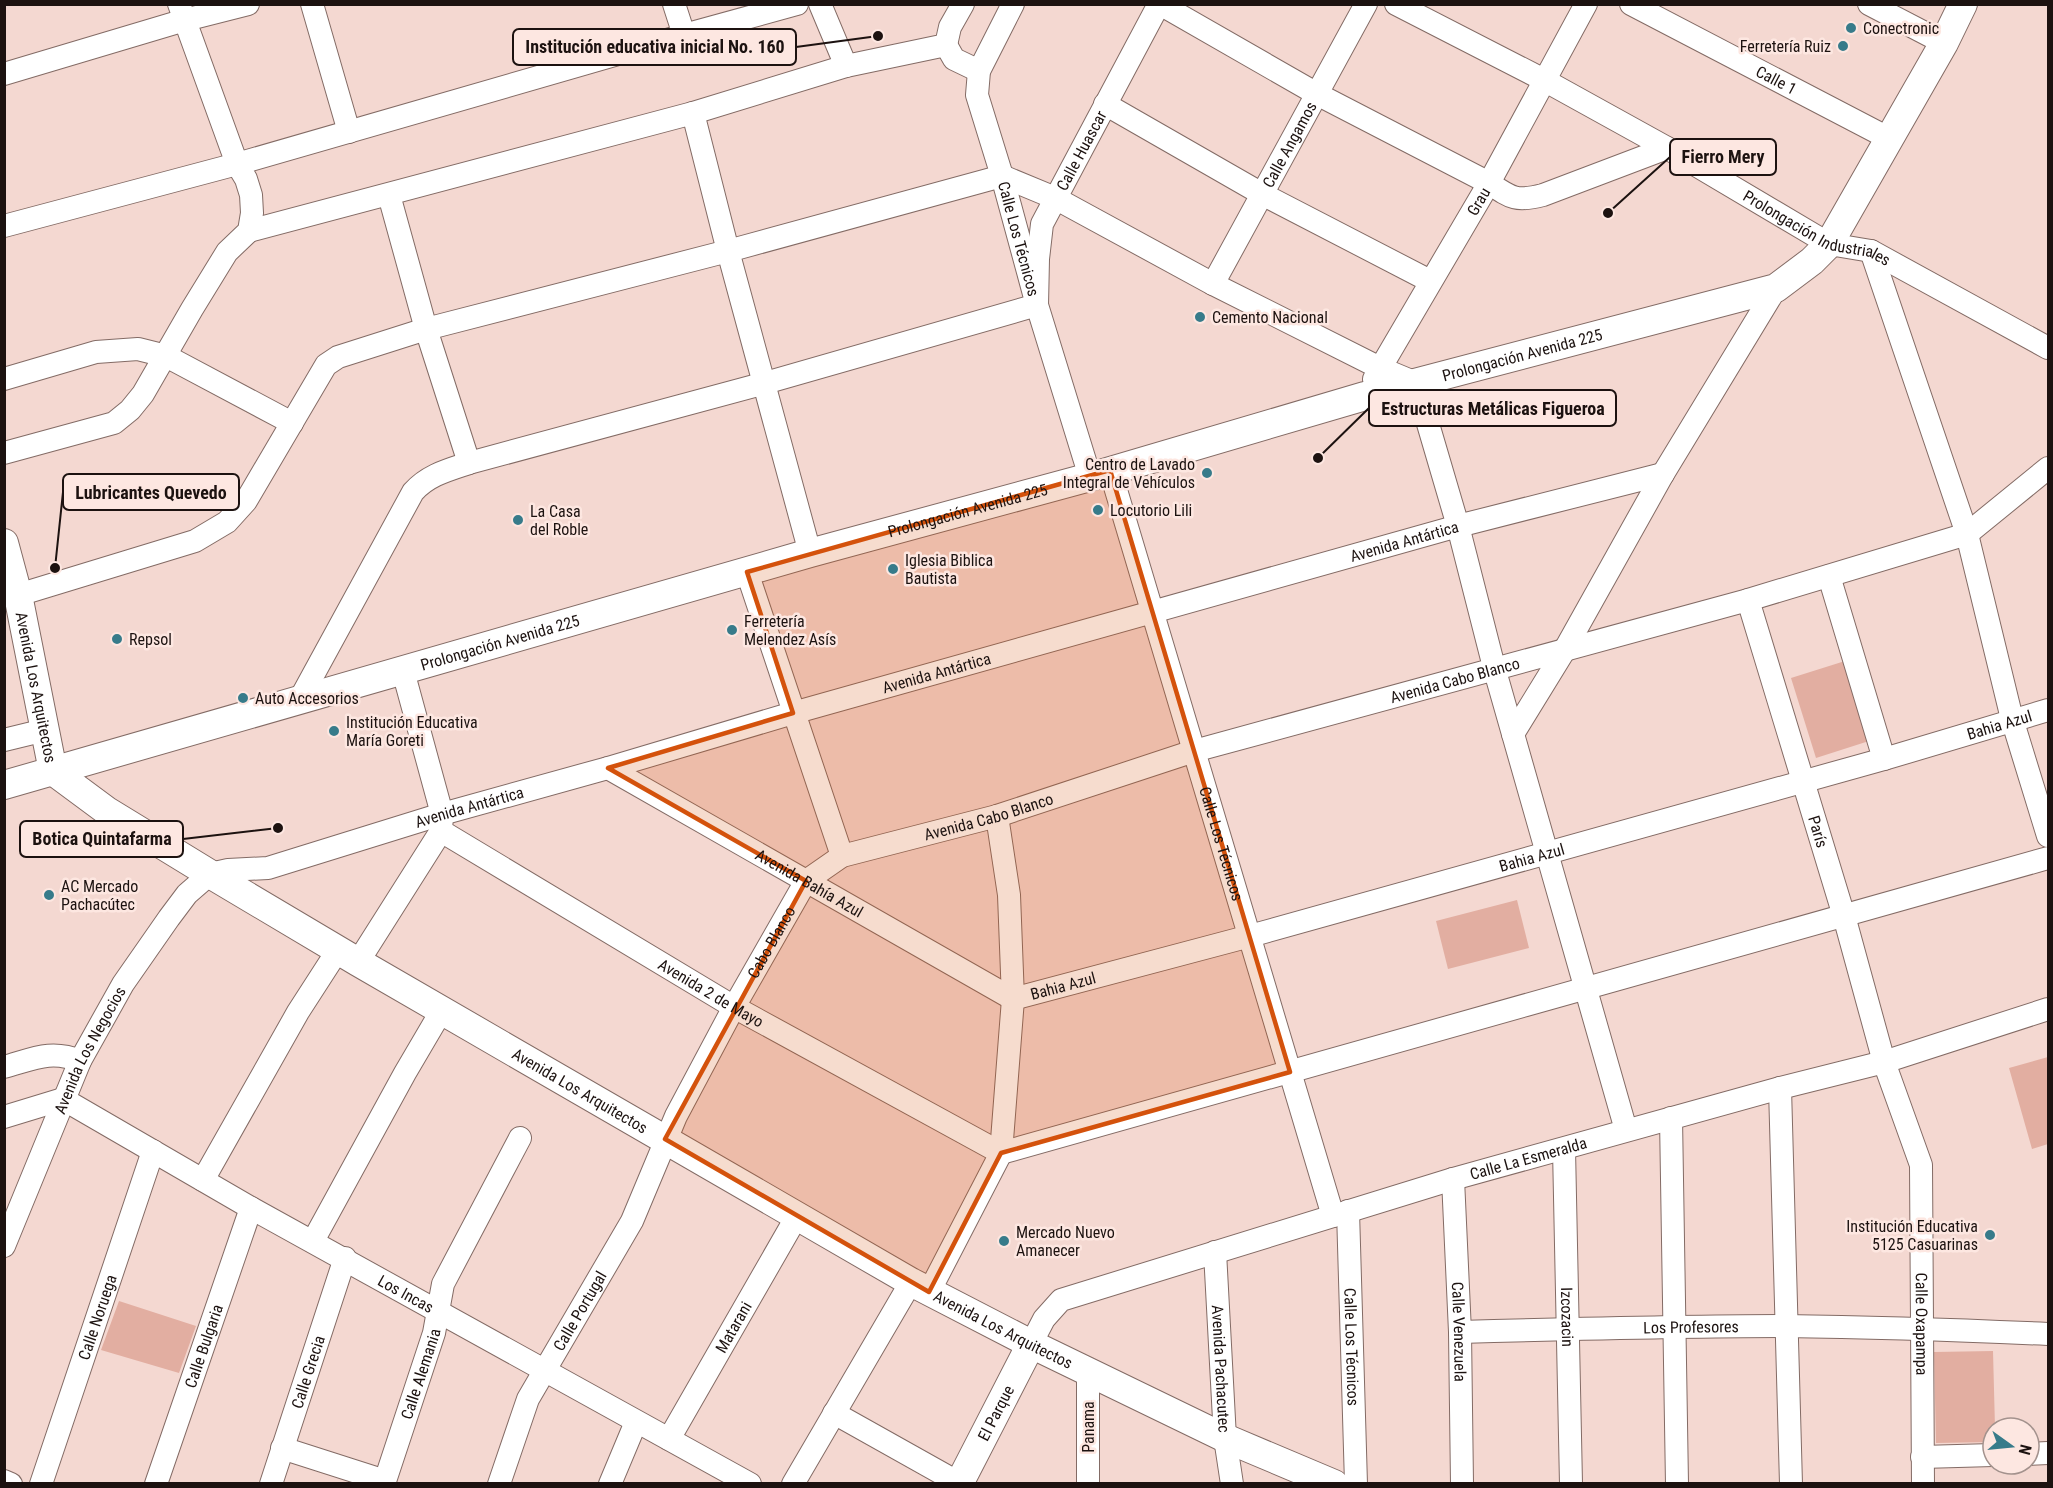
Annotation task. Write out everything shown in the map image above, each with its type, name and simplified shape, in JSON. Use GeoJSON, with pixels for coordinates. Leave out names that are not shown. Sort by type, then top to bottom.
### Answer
{"type":"FeatureCollection","features":[{"type":"Feature","properties":{"kind":"main road","name":"Prolongación Avenida 225"},"geometry":{"type":"LineString","coordinates":[[4,785],[810,553],[1100,474],[1365,396],[1776,288],[1795,276],[1829,244],[1944,43],[1963,4]]}},
{"type":"Feature","properties":{"kind":"main road","name":"Avenida Los Arquitectos"},"geometry":{"type":"LineString","coordinates":[[4,543],[18,595],[53,771],[108,811],[348,956],[920,1287],[1031,1344],[1226,1438],[1334,1484]]}},
{"type":"Feature","properties":{"kind":"main road","name":"El Parque"},"geometry":{"type":"LineString","coordinates":[[965,1478],[1031,1344]]}},
{"type":"Feature","properties":{"kind":"street"},"geometry":{"type":"LineString","coordinates":[[4,74],[182,12],[248,4]]}},
{"type":"Feature","properties":{"kind":"street"},"geometry":{"type":"LineString","coordinates":[[312,4],[349,132]]}},
{"type":"Feature","properties":{"kind":"street"},"geometry":{"type":"LineString","coordinates":[[674,4],[684,35]]}},
{"type":"Feature","properties":{"kind":"street"},"geometry":{"type":"LineString","coordinates":[[4,226],[237,164],[797,4]]}},
{"type":"Feature","properties":{"kind":"street"},"geometry":{"type":"LineString","coordinates":[[820,4],[846,66]]}},
{"type":"Feature","properties":{"kind":"street"},"geometry":{"type":"LineString","coordinates":[[963,4],[950,27],[946,45],[954,59],[979,71]]}},
{"type":"Feature","properties":{"kind":"street","name":"Calle Los Técnicos"},"geometry":{"type":"LineString","coordinates":[[1013,4],[979,71],[977,95],[1037,305],[1153,613],[1290,1072],[1341,1213],[1356,1484]]}},
{"type":"Feature","properties":{"kind":"street"},"geometry":{"type":"LineString","coordinates":[[1160,4],[1317,94],[1489,183],[1506,195],[1524,200],[1543,195],[1667,148]]}},
{"type":"Feature","properties":{"kind":"street","name":"Calle Huascar"},"geometry":{"type":"LineString","coordinates":[[1037,305],[1038,259],[1042,224],[1160,4]]}},
{"type":"Feature","properties":{"kind":"street","name":"Calle Angamos"},"geometry":{"type":"LineString","coordinates":[[1213,284],[1366,4]]}},
{"type":"Feature","properties":{"kind":"street","name":"Prolongación Industriales"},"geometry":{"type":"LineString","coordinates":[[1396,4],[1667,148],[1829,244],[1871,251],[1970,307],[2049,348]]}},
{"type":"Feature","properties":{"kind":"street","name":"Grau"},"geometry":{"type":"LineString","coordinates":[[1365,396],[1489,183],[1586,4]]}},
{"type":"Feature","properties":{"kind":"street","name":"Calle 1"},"geometry":{"type":"LineString","coordinates":[[1631,4],[1890,139]]}},
{"type":"Feature","properties":{"kind":"street"},"geometry":{"type":"LineString","coordinates":[[1869,4],[1944,43]]}},
{"type":"Feature","properties":{"kind":"street"},"geometry":{"type":"LineString","coordinates":[[182,12],[237,164],[246,179],[251,195],[252,213],[249,231]]}},
{"type":"Feature","properties":{"kind":"street"},"geometry":{"type":"LineString","coordinates":[[4,453],[114,423],[130,410],[144,394],[227,252],[249,231],[693,113],[846,66],[946,45]]}},
{"type":"Feature","properties":{"kind":"street"},"geometry":{"type":"LineString","coordinates":[[1105,104],[1263,194],[1430,281]]}},
{"type":"Feature","properties":{"kind":"street"},"geometry":{"type":"LineString","coordinates":[[693,113],[810,553]]}},
{"type":"Feature","properties":{"kind":"street"},"geometry":{"type":"LineString","coordinates":[[18,595],[195,541],[227,522],[246,501],[326,365],[338,357],[426,329],[728,251],[1002,176],[1055,198],[1213,284],[1380,368],[1416,383],[1458,526],[1495,671],[1626,1130]]}},
{"type":"Feature","properties":{"kind":"street"},"geometry":{"type":"LineString","coordinates":[[389,195],[426,329],[469,463]]}},
{"type":"Feature","properties":{"kind":"street"},"geometry":{"type":"LineString","coordinates":[[1871,251],[1967,534],[2012,719],[2049,836]]}},
{"type":"Feature","properties":{"kind":"street"},"geometry":{"type":"LineString","coordinates":[[1513,734],[1564,651],[1663,474],[1776,288]]}},
{"type":"Feature","properties":{"kind":"street"},"geometry":{"type":"LineString","coordinates":[[300,699],[413,492],[433,476],[469,463],[765,383],[1037,305]]}},
{"type":"Feature","properties":{"kind":"street"},"geometry":{"type":"LineString","coordinates":[[4,380],[96,352],[138,349],[166,356],[292,423]]}},
{"type":"Feature","properties":{"kind":"street","name":"Avenida Cabo Blanco"},"geometry":{"type":"LineString","coordinates":[[842,856],[997,816],[1194,751],[1495,671],[1748,600],[1967,534],[2049,468]]}},
{"type":"Feature","properties":{"kind":"street","name":"Avenida Antártica"},"geometry":{"type":"LineString","coordinates":[[210,874],[228,870],[268,868],[441,822],[608,768],[793,713],[1458,526],[1663,474]]}},
{"type":"Feature","properties":{"kind":"street"},"geometry":{"type":"LineString","coordinates":[[747,572],[842,856]]}},
{"type":"Feature","properties":{"kind":"street"},"geometry":{"type":"LineString","coordinates":[[1829,576],[1884,759]]}},
{"type":"Feature","properties":{"kind":"street","name":"París"},"geometry":{"type":"LineString","coordinates":[[1748,600],[1844,916],[1884,1062]]}},
{"type":"Feature","properties":{"kind":"street"},"geometry":{"type":"LineString","coordinates":[[202,1180],[298,1012],[348,956],[441,822],[404,671]]}},
{"type":"Feature","properties":{"kind":"street","name":"Bahia Azul"},"geometry":{"type":"LineString","coordinates":[[1013,999],[1250,936],[1803,782],[2049,710]]}},
{"type":"Feature","properties":{"kind":"street"},"geometry":{"type":"LineString","coordinates":[[4,740],[45,730]]}},
{"type":"Feature","properties":{"kind":"street","name":"Avenida Bahía Azul"},"geometry":{"type":"LineString","coordinates":[[608,768],[1013,999]]}},
{"type":"Feature","properties":{"kind":"street"},"geometry":{"type":"LineString","coordinates":[[793,1484],[834,1413],[920,1287],[1001,1153],[1013,999],[1009,895],[997,816]]}},
{"type":"Feature","properties":{"kind":"street","name":"Avenida 2 de Mayo"},"geometry":{"type":"LineString","coordinates":[[441,822],[734,1007],[1001,1153]]}},
{"type":"Feature","properties":{"kind":"street","name":"Cabo Blanco"},"geometry":{"type":"LineString","coordinates":[[665,1139],[686,1095],[806,880],[842,856]]}},
{"type":"Feature","properties":{"kind":"street"},"geometry":{"type":"LineString","coordinates":[[1001,1153],[2049,858]]}},
{"type":"Feature","properties":{"kind":"street","name":"Avenida Los Negocios"},"geometry":{"type":"LineString","coordinates":[[4,1246],[80,1061],[123,984],[187,894],[210,874]]}},
{"type":"Feature","properties":{"kind":"street","name":"Calle La Esmeralda"},"geometry":{"type":"LineString","coordinates":[[1031,1344],[1044,1319],[1061,1300],[1453,1179],[1780,1088],[1884,1062],[2049,1009]]}},
{"type":"Feature","properties":{"kind":"street"},"geometry":{"type":"LineString","coordinates":[[313,1241],[405,1072],[442,1010]]}},
{"type":"Feature","properties":{"kind":"street"},"geometry":{"type":"LineString","coordinates":[[4,1067],[54,1054],[66,1055],[80,1061]]}},
{"type":"Feature","properties":{"kind":"street","name":"Calle Oxapampa"},"geometry":{"type":"LineString","coordinates":[[1884,1062],[1921,1165],[1923,1484]]}},
{"type":"Feature","properties":{"kind":"street"},"geometry":{"type":"LineString","coordinates":[[1780,1088],[1791,1484]]}},
{"type":"Feature","properties":{"kind":"street"},"geometry":{"type":"LineString","coordinates":[[4,1116],[63,1099]]}},
{"type":"Feature","properties":{"kind":"street","name":"Los Incas"},"geometry":{"type":"LineString","coordinates":[[63,1099],[251,1208],[750,1484]]}},
{"type":"Feature","properties":{"kind":"street"},"geometry":{"type":"LineString","coordinates":[[1671,1118],[1677,1484]]}},
{"type":"Feature","properties":{"kind":"street","name":"Calle Alemania"},"geometry":{"type":"LineString","coordinates":[[384,1482],[434,1333],[443,1284],[520,1138]]}},
{"type":"Feature","properties":{"kind":"street","name":"Calle Portugal"},"geometry":{"type":"LineString","coordinates":[[499,1484],[528,1399],[632,1221],[665,1139]]}},
{"type":"Feature","properties":{"kind":"street","name":"Izcozacin"},"geometry":{"type":"LineString","coordinates":[[1564,1149],[1570,1484]]}},
{"type":"Feature","properties":{"kind":"street","name":"Calle Noruega"},"geometry":{"type":"LineString","coordinates":[[41,1484],[153,1151]]}},
{"type":"Feature","properties":{"kind":"street","name":"Calle Venezuela"},"geometry":{"type":"LineString","coordinates":[[1453,1179],[1460,1332],[1462,1484]]}},
{"type":"Feature","properties":{"kind":"street","name":"Calle Bulgaria"},"geometry":{"type":"LineString","coordinates":[[156,1484],[251,1208]]}},
{"type":"Feature","properties":{"kind":"street","name":"Matarani"},"geometry":{"type":"LineString","coordinates":[[669,1439],[797,1216]]}},
{"type":"Feature","properties":{"kind":"street","name":"Avenida Pachacutec"},"geometry":{"type":"LineString","coordinates":[[1215,1252],[1226,1438],[1232,1484]]}},
{"type":"Feature","properties":{"kind":"street","name":"Calle Grecia"},"geometry":{"type":"LineString","coordinates":[[271,1484],[345,1258]]}},
{"type":"Feature","properties":{"kind":"street","name":"Los Profesores"},"geometry":{"type":"LineString","coordinates":[[1460,1332],[1786,1326],[1921,1328],[2049,1334]]}},
{"type":"Feature","properties":{"kind":"street","name":"Panama"},"geometry":{"type":"LineString","coordinates":[[1088,1371],[1088,1484]]}},
{"type":"Feature","properties":{"kind":"street"},"geometry":{"type":"LineString","coordinates":[[834,1413],[965,1478]]}},
{"type":"Feature","properties":{"kind":"street"},"geometry":{"type":"LineString","coordinates":[[610,1484],[636,1422]]}},
{"type":"Feature","properties":{"kind":"street"},"geometry":{"type":"LineString","coordinates":[[282,1448],[384,1482]]}},
{"type":"Feature","properties":{"kind":"street"},"geometry":{"type":"LineString","coordinates":[[1922,1456],[1981,1455]]}},
{"type":"Feature","properties":{"kind":"street"},"geometry":{"type":"LineString","coordinates":[[4,1481],[11,1484]]}},
{"type":"Feature","properties":{"kind":"highlighted area"},"geometry":{"type":"Polygon","coordinates":[[[1110,470],[1290,1072],[1001,1153],[929,1292],[665,1139],[806,881],[608,768],[793,713],[747,572],[1110,470]]]}},
{"type":"Feature","properties":{"kind":"shaded area"},"geometry":{"type":"Polygon","coordinates":[[[1845,661],[1869,741],[1816,758],[1791,678],[1845,661]]]}},
{"type":"Feature","properties":{"kind":"shaded area"},"geometry":{"type":"Polygon","coordinates":[[[1517,900],[1529,948],[1448,969],[1436,921],[1517,900]]]}},
{"type":"Feature","properties":{"kind":"shaded area"},"geometry":{"type":"Polygon","coordinates":[[[2048,1057],[2048,1144],[2032,1149],[2009,1068],[2048,1057]]]}},
{"type":"Feature","properties":{"kind":"shaded area"},"geometry":{"type":"Polygon","coordinates":[[[119,1301],[196,1326],[179,1373],[101,1350],[119,1301]]]}},
{"type":"Feature","properties":{"kind":"shaded area"},"geometry":{"type":"Polygon","coordinates":[[[1993,1351],[1995,1416],[1981,1416],[1981,1442],[1936,1443],[1934,1352],[1993,1351]]]}},
{"type":"Feature","properties":{"kind":"place","name":"Conectronic"},"geometry":{"type":"Point","coordinates":[1851,28]}},
{"type":"Feature","properties":{"kind":"place","name":"Institución educativa inicial No. 160"},"geometry":{"type":"Point","coordinates":[878,36]}},
{"type":"Feature","properties":{"kind":"place","name":"Ferretería Ruiz"},"geometry":{"type":"Point","coordinates":[1843,46]}},
{"type":"Feature","properties":{"kind":"place","name":"Fierro Mery"},"geometry":{"type":"Point","coordinates":[1608,213]}},
{"type":"Feature","properties":{"kind":"place","name":"Cemento Nacional"},"geometry":{"type":"Point","coordinates":[1200,317]}},
{"type":"Feature","properties":{"kind":"place","name":"Estructuras Metálicas Figueroa"},"geometry":{"type":"Point","coordinates":[1318,458]}},
{"type":"Feature","properties":{"kind":"place","name":"Centro de Lavado Integral de Vehículos"},"geometry":{"type":"Point","coordinates":[1207,473]}},
{"type":"Feature","properties":{"kind":"place","name":"Locutorio Lili"},"geometry":{"type":"Point","coordinates":[1098,510]}},
{"type":"Feature","properties":{"kind":"place","name":"La Casa del Roble"},"geometry":{"type":"Point","coordinates":[518,520]}},
{"type":"Feature","properties":{"kind":"place","name":"Lubricantes Quevedo"},"geometry":{"type":"Point","coordinates":[55,568]}},
{"type":"Feature","properties":{"kind":"place","name":"Iglesia Biblica Bautista"},"geometry":{"type":"Point","coordinates":[893,569]}},
{"type":"Feature","properties":{"kind":"place","name":"Ferretería Melendez Asís"},"geometry":{"type":"Point","coordinates":[732,630]}},
{"type":"Feature","properties":{"kind":"place","name":"Repsol"},"geometry":{"type":"Point","coordinates":[117,639]}},
{"type":"Feature","properties":{"kind":"place","name":"Auto Accesorios"},"geometry":{"type":"Point","coordinates":[243,698]}},
{"type":"Feature","properties":{"kind":"place","name":"Institución Educativa María Goreti"},"geometry":{"type":"Point","coordinates":[334,731]}},
{"type":"Feature","properties":{"kind":"place","name":"Botica Quintafarma"},"geometry":{"type":"Point","coordinates":[278,828]}},
{"type":"Feature","properties":{"kind":"place","name":"AC Mercado Pachacútec"},"geometry":{"type":"Point","coordinates":[49,895]}},
{"type":"Feature","properties":{"kind":"place","name":"Institución Educativa 5125 Casuarinas"},"geometry":{"type":"Point","coordinates":[1990,1235]}},
{"type":"Feature","properties":{"kind":"place","name":"Mercado Nuevo Amanecer"},"geometry":{"type":"Point","coordinates":[1004,1241]}}]}
